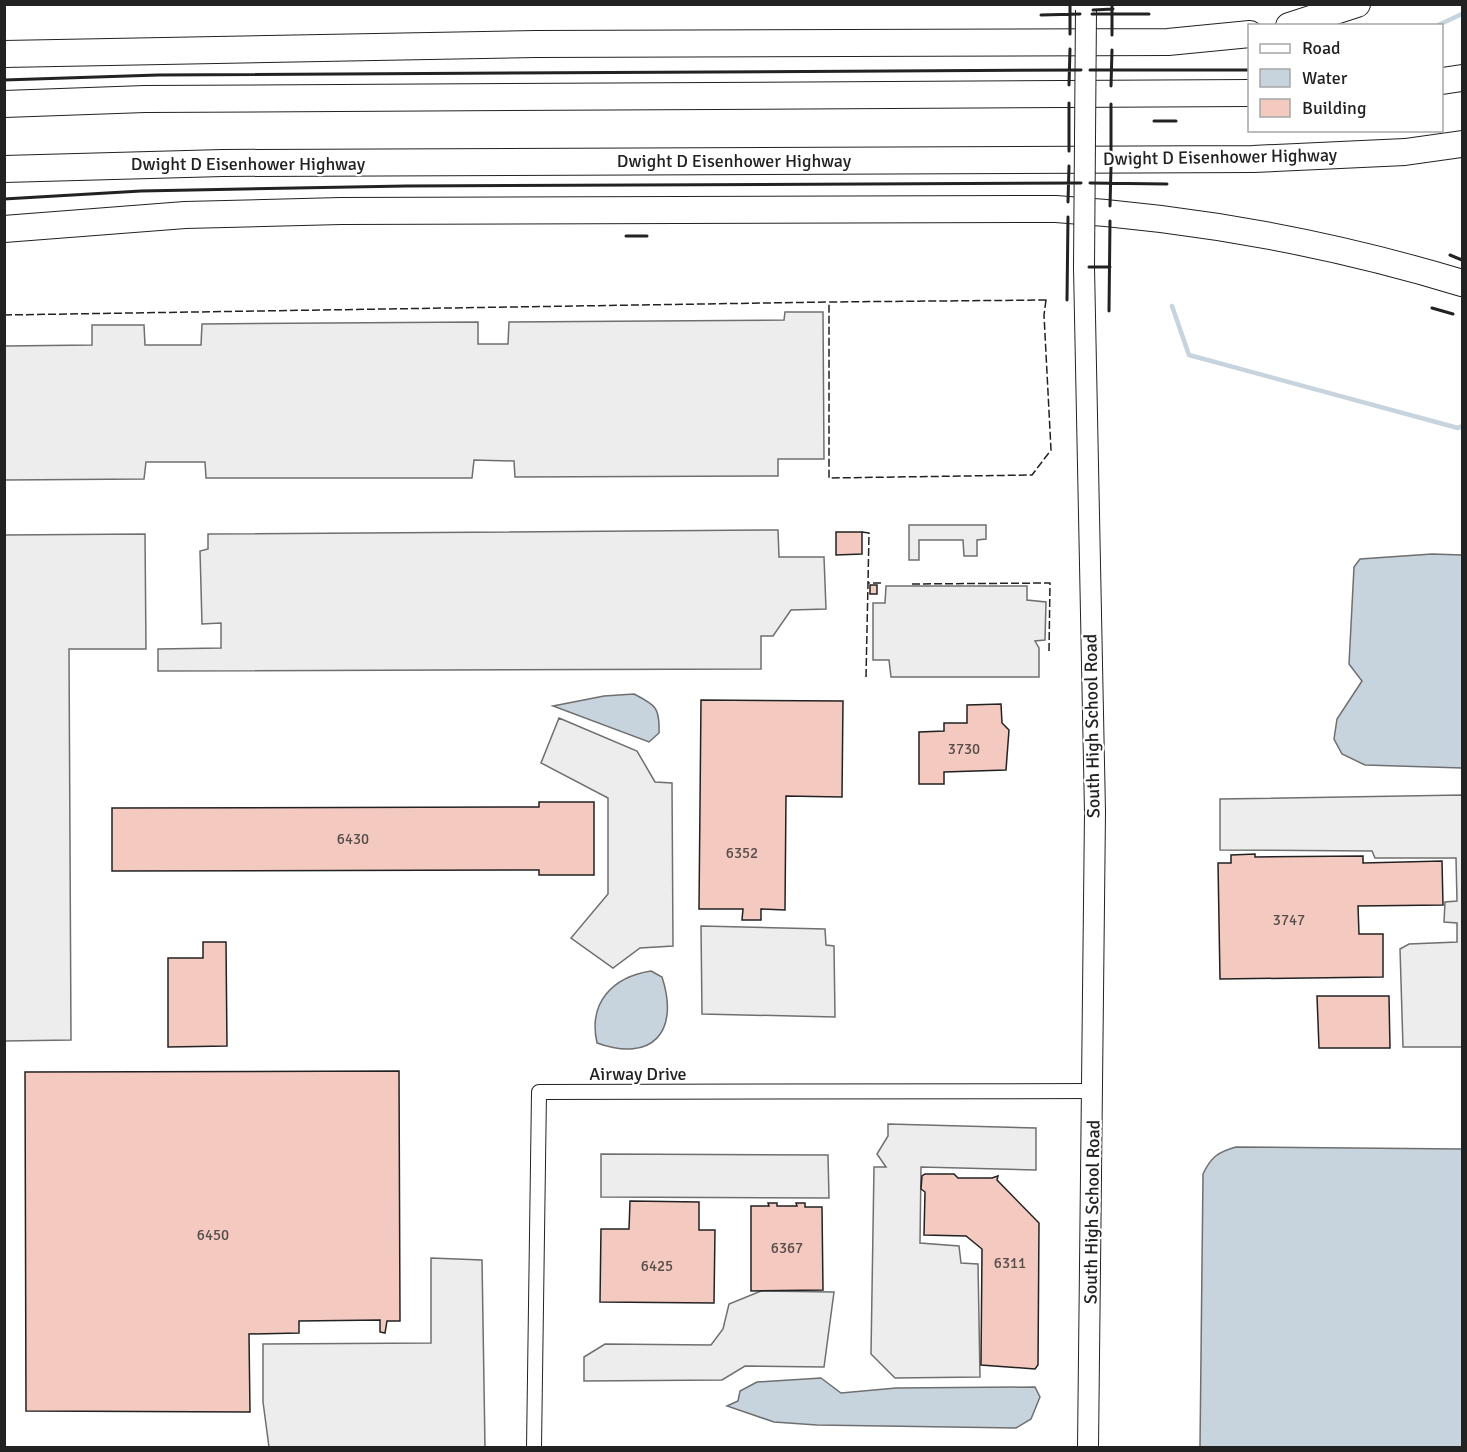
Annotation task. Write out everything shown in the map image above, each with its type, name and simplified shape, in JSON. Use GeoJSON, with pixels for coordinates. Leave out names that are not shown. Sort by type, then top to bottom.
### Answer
{"type":"FeatureCollection","features":[{"type":"Feature","properties":{"kind":"highway"},"geometry":{"type":"LineString","coordinates":[[1295,24],[1357,4]]}},
{"type":"Feature","properties":{"kind":"highway"},"geometry":{"type":"LineString","coordinates":[[4,54],[536,44],[1168,42],[1248,34]]}},
{"type":"Feature","properties":{"kind":"highway"},"geometry":{"type":"LineString","coordinates":[[1443,81],[1462,78]]}},
{"type":"Feature","properties":{"kind":"highway"},"geometry":{"type":"LineString","coordinates":[[4,104],[145,99],[1248,93]]}},
{"type":"Feature","properties":{"kind":"highway","name":"Dwight D Eisenhower Highway"},"geometry":{"type":"LineString","coordinates":[[4,169],[224,164],[1253,159],[1395,152],[1462,144]]}},
{"type":"Feature","properties":{"kind":"highway"},"geometry":{"type":"LineString","coordinates":[[4,229],[185,215],[341,211],[1056,209],[1146,216],[1272,236],[1406,266],[1462,283]]}},
{"type":"Feature","properties":{"kind":"highway"},"geometry":{"type":"LineString","coordinates":[[1272,236],[1462,298]]}},
{"type":"Feature","properties":{"kind":"street","name":"South High School Road"},"geometry":{"type":"LineString","coordinates":[[1087,7],[1084,267],[1090,626],[1094,702],[1089,1448]]}},
{"type":"Feature","properties":{"kind":"street","name":"Airway Drive"},"geometry":{"type":"LineString","coordinates":[[534,1448],[539,1092],[1093,1091]]}},
{"type":"Feature","properties":{"kind":"shaded area"},"geometry":{"type":"Polygon","coordinates":[[[785,312],[823,312],[824,459],[778,459],[778,476],[515,477],[514,461],[474,460],[472,478],[206,478],[205,462],[146,462],[144,479],[5,480],[5,346],[92,345],[92,325],[144,325],[145,345],[201,345],[202,324],[478,322],[478,344],[508,344],[509,322],[784,320],[785,312]]]}},
{"type":"Feature","properties":{"kind":"shaded area"},"geometry":{"type":"Polygon","coordinates":[[[909,525],[986,525],[986,539],[977,540],[977,556],[964,556],[963,540],[919,540],[919,560],[909,560],[909,525]]]}},
{"type":"Feature","properties":{"kind":"shaded area"},"geometry":{"type":"Polygon","coordinates":[[[778,530],[779,557],[824,557],[826,609],[791,610],[773,636],[761,636],[761,669],[158,671],[158,649],[221,648],[221,623],[202,624],[200,551],[208,549],[208,534],[778,530]]]}},
{"type":"Feature","properties":{"kind":"shaded area"},"geometry":{"type":"Polygon","coordinates":[[[145,534],[146,649],[69,649],[71,1040],[5,1041],[5,535],[145,534]]]}},
{"type":"Feature","properties":{"kind":"shaded area"},"geometry":{"type":"Polygon","coordinates":[[[886,586],[1027,586],[1027,600],[1046,602],[1045,640],[1035,641],[1039,648],[1039,677],[891,677],[889,660],[873,660],[873,603],[885,603],[886,586]]]}},
{"type":"Feature","properties":{"kind":"shaded area"},"geometry":{"type":"Polygon","coordinates":[[[559,718],[637,751],[655,782],[672,783],[673,946],[640,948],[613,968],[571,938],[608,894],[608,798],[541,763],[559,718]]]}},
{"type":"Feature","properties":{"kind":"shaded area"},"geometry":{"type":"Polygon","coordinates":[[[1462,795],[1462,1047],[1403,1047],[1400,949],[1409,944],[1457,942],[1457,923],[1444,922],[1445,902],[1457,901],[1456,858],[1375,858],[1372,851],[1220,850],[1220,799],[1462,795]]]}},
{"type":"Feature","properties":{"kind":"shaded area"},"geometry":{"type":"Polygon","coordinates":[[[701,926],[825,929],[826,945],[834,946],[835,1017],[702,1014],[701,926]]]}},
{"type":"Feature","properties":{"kind":"shaded area"},"geometry":{"type":"Polygon","coordinates":[[[888,1124],[1036,1128],[1036,1170],[921,1167],[920,1243],[959,1246],[961,1263],[978,1264],[980,1377],[895,1378],[871,1354],[874,1167],[886,1167],[877,1154],[888,1136],[888,1124]]]}},
{"type":"Feature","properties":{"kind":"shaded area"},"geometry":{"type":"Polygon","coordinates":[[[601,1154],[828,1155],[829,1198],[601,1197],[601,1154]]]}},
{"type":"Feature","properties":{"kind":"shaded area"},"geometry":{"type":"Polygon","coordinates":[[[431,1258],[482,1260],[485,1447],[269,1447],[263,1402],[263,1344],[431,1343],[431,1258]]]}},
{"type":"Feature","properties":{"kind":"shaded area"},"geometry":{"type":"Polygon","coordinates":[[[761,1291],[834,1292],[824,1367],[745,1366],[722,1380],[584,1381],[584,1357],[605,1344],[711,1345],[723,1329],[729,1304],[761,1291]]]}},
{"type":"Feature","properties":{"kind":"water"},"geometry":{"type":"Polygon","coordinates":[[[1432,554],[1462,555],[1462,768],[1365,765],[1342,754],[1334,739],[1337,719],[1362,681],[1349,664],[1354,567],[1360,559],[1432,554]]]}},
{"type":"Feature","properties":{"kind":"water"},"geometry":{"type":"Polygon","coordinates":[[[634,694],[652,705],[659,718],[659,733],[649,742],[553,706],[604,696],[634,694]]]}},
{"type":"Feature","properties":{"kind":"water"},"geometry":{"type":"Polygon","coordinates":[[[651,971],[662,977],[667,996],[664,1027],[657,1038],[633,1049],[616,1048],[597,1043],[596,1016],[606,994],[625,979],[651,971]]]}},
{"type":"Feature","properties":{"kind":"water"},"geometry":{"type":"Polygon","coordinates":[[[1236,1147],[1462,1149],[1462,1447],[1200,1447],[1203,1174],[1216,1156],[1236,1147]]]}},
{"type":"Feature","properties":{"kind":"water"},"geometry":{"type":"Polygon","coordinates":[[[821,1378],[841,1393],[896,1388],[1035,1387],[1040,1397],[1031,1419],[1016,1428],[817,1425],[774,1422],[727,1406],[738,1401],[740,1391],[757,1382],[821,1378]]]}},
{"type":"Feature","properties":{"kind":"building"},"geometry":{"type":"Polygon","coordinates":[[[836,532],[862,532],[862,554],[836,555],[836,532]]]}},
{"type":"Feature","properties":{"kind":"building"},"geometry":{"type":"Polygon","coordinates":[[[870,585],[877,585],[877,594],[870,594],[870,585]]]}},
{"type":"Feature","properties":{"kind":"building"},"geometry":{"type":"Polygon","coordinates":[[[701,700],[843,701],[842,797],[786,796],[785,910],[761,909],[761,920],[742,920],[743,909],[699,909],[701,700]]]}},
{"type":"Feature","properties":{"kind":"building"},"geometry":{"type":"Polygon","coordinates":[[[1001,704],[1002,723],[1009,730],[1006,770],[944,772],[944,784],[919,784],[919,732],[944,731],[944,723],[967,723],[967,705],[1001,704]]]}},
{"type":"Feature","properties":{"kind":"building"},"geometry":{"type":"Polygon","coordinates":[[[539,802],[594,802],[594,875],[539,875],[539,870],[112,871],[112,808],[539,807],[539,802]]]}},
{"type":"Feature","properties":{"kind":"building"},"geometry":{"type":"Polygon","coordinates":[[[1255,854],[1255,857],[1363,856],[1363,863],[1442,861],[1443,905],[1358,906],[1359,934],[1383,934],[1383,977],[1220,979],[1218,863],[1231,863],[1231,855],[1255,854]]]}},
{"type":"Feature","properties":{"kind":"building"},"geometry":{"type":"Polygon","coordinates":[[[203,942],[226,942],[227,1046],[168,1047],[168,958],[203,958],[203,942]]]}},
{"type":"Feature","properties":{"kind":"building"},"geometry":{"type":"Polygon","coordinates":[[[1317,996],[1389,996],[1390,1048],[1319,1048],[1317,996]]]}},
{"type":"Feature","properties":{"kind":"building"},"geometry":{"type":"Polygon","coordinates":[[[399,1071],[400,1321],[387,1321],[385,1333],[380,1332],[380,1320],[299,1321],[299,1333],[249,1334],[250,1412],[26,1411],[25,1072],[399,1071]]]}},
{"type":"Feature","properties":{"kind":"building"},"geometry":{"type":"Polygon","coordinates":[[[925,1174],[954,1174],[958,1178],[998,1176],[997,1180],[1039,1223],[1038,1365],[1035,1369],[981,1365],[982,1249],[966,1236],[924,1235],[925,1192],[921,1189],[922,1176],[925,1174]]]}},
{"type":"Feature","properties":{"kind":"building"},"geometry":{"type":"Polygon","coordinates":[[[630,1201],[699,1202],[699,1230],[715,1230],[714,1303],[600,1302],[601,1229],[629,1229],[630,1201]]]}},
{"type":"Feature","properties":{"kind":"building"},"geometry":{"type":"Polygon","coordinates":[[[768,1203],[777,1203],[777,1206],[797,1206],[796,1203],[805,1203],[805,1207],[822,1207],[823,1290],[751,1291],[751,1206],[769,1206],[768,1203]]]}},
{"type":"Feature","properties":{"kind":"waterway"},"geometry":{"type":"LineString","coordinates":[[1440,24],[1462,14]]}},
{"type":"Feature","properties":{"kind":"waterway"},"geometry":{"type":"LineString","coordinates":[[1172,306],[1189,355],[1458,428],[1462,426]]}},
{"type":"Feature","properties":{"kind":"fence"},"geometry":{"type":"LineString","coordinates":[[1046,300],[1044,315],[1051,450],[1032,475],[829,478],[829,302],[1046,300]]}},
{"type":"Feature","properties":{"kind":"fence"},"geometry":{"type":"LineString","coordinates":[[4,315],[829,302]]}},
{"type":"Feature","properties":{"kind":"fence"},"geometry":{"type":"LineString","coordinates":[[862,532],[869,533],[868,583]]}},
{"type":"Feature","properties":{"kind":"fence"},"geometry":{"type":"LineString","coordinates":[[866,677],[868,583],[884,583]]}},
{"type":"Feature","properties":{"kind":"fence"},"geometry":{"type":"LineString","coordinates":[[912,584],[1050,583],[1049,652]]}},
{"type":"Feature","properties":{"kind":"wall"},"geometry":{"type":"LineString","coordinates":[[1070,4],[1070,34]]}},
{"type":"Feature","properties":{"kind":"wall"},"geometry":{"type":"LineString","coordinates":[[1112,4],[1112,35]]}},
{"type":"Feature","properties":{"kind":"wall"},"geometry":{"type":"LineString","coordinates":[[1093,10],[1113,9]]}},
{"type":"Feature","properties":{"kind":"wall"},"geometry":{"type":"LineString","coordinates":[[1041,15],[1080,14]]}},
{"type":"Feature","properties":{"kind":"wall"},"geometry":{"type":"LineString","coordinates":[[1092,14],[1149,14]]}},
{"type":"Feature","properties":{"kind":"wall"},"geometry":{"type":"LineString","coordinates":[[1069,85],[1070,49]]}},
{"type":"Feature","properties":{"kind":"wall"},"geometry":{"type":"LineString","coordinates":[[1111,86],[1112,50]]}},
{"type":"Feature","properties":{"kind":"wall"},"geometry":{"type":"LineString","coordinates":[[4,80],[158,75],[1081,70]]}},
{"type":"Feature","properties":{"kind":"wall"},"geometry":{"type":"LineString","coordinates":[[1090,70],[1248,70]]}},
{"type":"Feature","properties":{"kind":"wall"},"geometry":{"type":"LineString","coordinates":[[1069,103],[1069,151]]}},
{"type":"Feature","properties":{"kind":"wall"},"geometry":{"type":"LineString","coordinates":[[1111,104],[1111,152]]}},
{"type":"Feature","properties":{"kind":"wall"},"geometry":{"type":"LineString","coordinates":[[1154,121],[1176,121]]}},
{"type":"Feature","properties":{"kind":"wall"},"geometry":{"type":"LineString","coordinates":[[1068,202],[1069,166]]}},
{"type":"Feature","properties":{"kind":"wall"},"geometry":{"type":"LineString","coordinates":[[1110,206],[1111,167]]}},
{"type":"Feature","properties":{"kind":"wall"},"geometry":{"type":"LineString","coordinates":[[4,199],[141,191],[406,186],[1081,183]]}},
{"type":"Feature","properties":{"kind":"wall"},"geometry":{"type":"LineString","coordinates":[[1090,183],[1167,184]]}},
{"type":"Feature","properties":{"kind":"wall"},"geometry":{"type":"LineString","coordinates":[[1067,300],[1068,217]]}},
{"type":"Feature","properties":{"kind":"wall"},"geometry":{"type":"LineString","coordinates":[[1109,311],[1110,221]]}},
{"type":"Feature","properties":{"kind":"wall"},"geometry":{"type":"LineString","coordinates":[[626,236],[647,236]]}},
{"type":"Feature","properties":{"kind":"wall"},"geometry":{"type":"LineString","coordinates":[[1450,255],[1462,260]]}},
{"type":"Feature","properties":{"kind":"wall"},"geometry":{"type":"LineString","coordinates":[[1089,267],[1110,267]]}},
{"type":"Feature","properties":{"kind":"wall"},"geometry":{"type":"LineString","coordinates":[[1432,308],[1453,314]]}}]}
